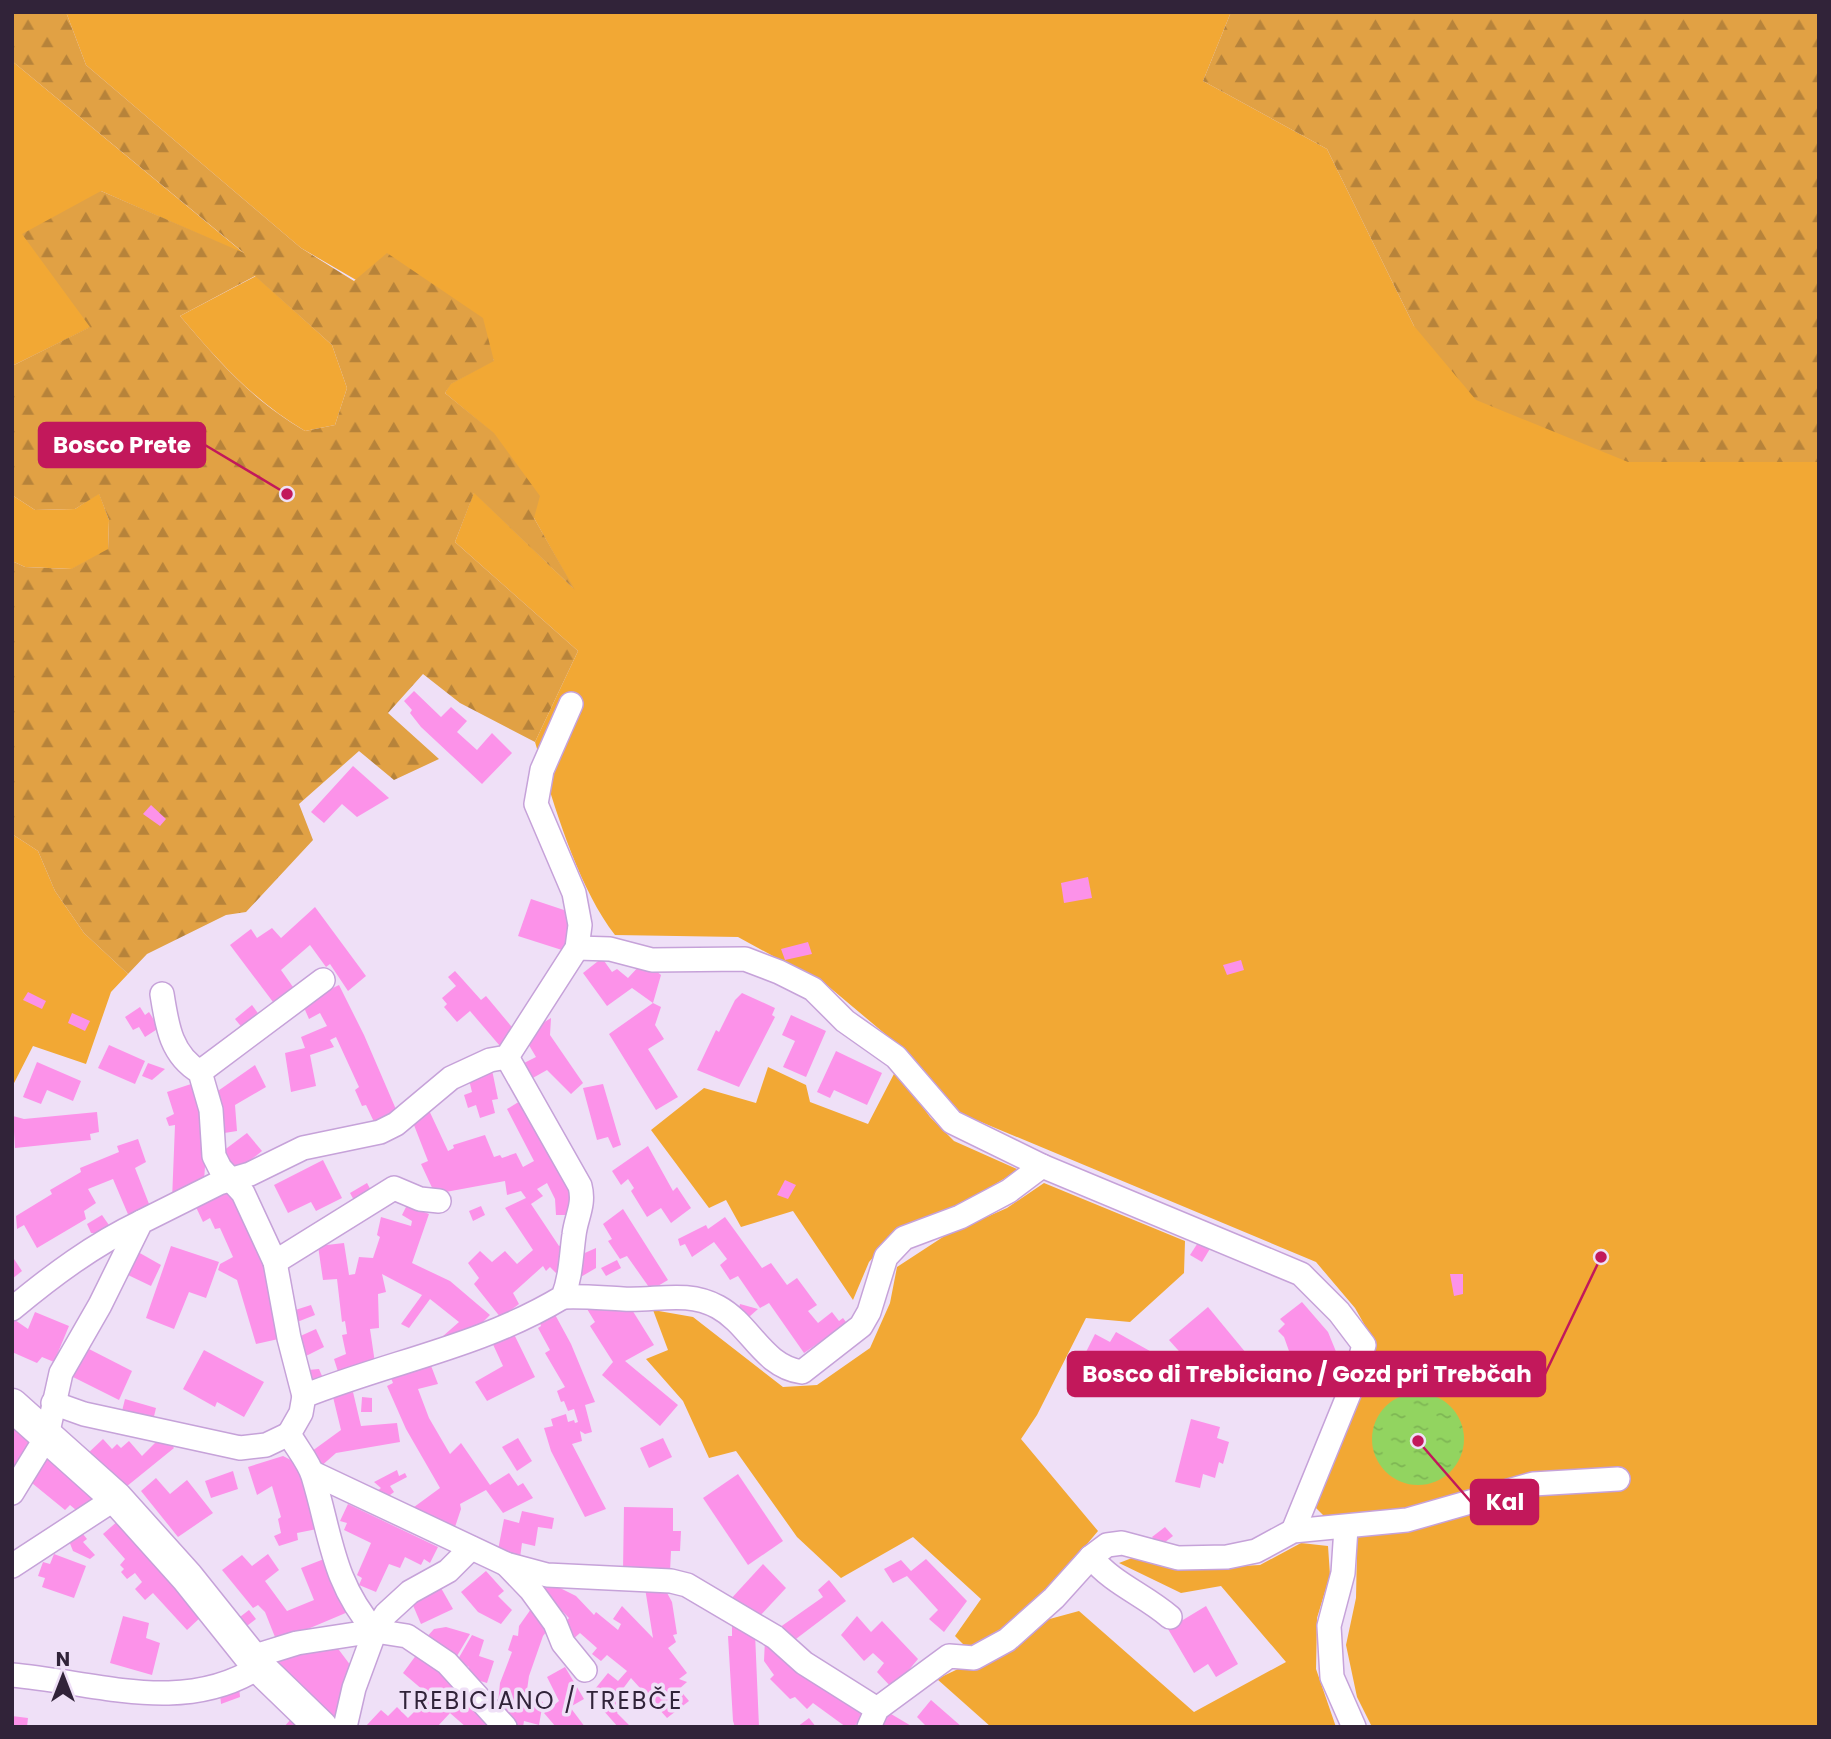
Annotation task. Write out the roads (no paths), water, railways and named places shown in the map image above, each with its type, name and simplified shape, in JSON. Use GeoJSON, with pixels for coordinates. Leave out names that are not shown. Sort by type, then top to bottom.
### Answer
{"type":"FeatureCollection","features":[{"type":"Feature","properties":{"kind":"main road"},"geometry":{"type":"LineString","coordinates":[[12,1405],[116,1498],[187,1577],[256,1662],[321,1727]]}},
{"type":"Feature","properties":{"kind":"street"},"geometry":{"type":"LineString","coordinates":[[12,1308],[109,1237],[230,1178],[250,1174],[303,1148],[380,1132],[396,1124],[451,1078],[490,1060],[508,1057],[577,948],[580,925],[574,893],[536,804],[541,770],[571,704]]}},
{"type":"Feature","properties":{"kind":"street"},"geometry":{"type":"LineString","coordinates":[[577,948],[610,949],[652,960],[745,959],[779,972],[813,989],[845,1021],[896,1057],[952,1122],[1042,1166],[1301,1274],[1339,1312],[1364,1345],[1353,1384],[1293,1531]]}},
{"type":"Feature","properties":{"kind":"street"},"geometry":{"type":"LineString","coordinates":[[200,1072],[323,980]]}},
{"type":"Feature","properties":{"kind":"street"},"geometry":{"type":"LineString","coordinates":[[53,1403],[85,1414],[240,1448],[266,1445],[289,1434],[301,1413],[304,1396],[289,1338],[275,1262],[243,1193],[220,1168],[214,1156],[211,1110],[200,1072],[184,1063],[175,1051],[162,994]]}},
{"type":"Feature","properties":{"kind":"street"},"geometry":{"type":"LineString","coordinates":[[508,1057],[580,1186],[584,1200],[573,1234],[570,1280],[563,1297]]}},
{"type":"Feature","properties":{"kind":"street"},"geometry":{"type":"LineString","coordinates":[[304,1396],[347,1379],[468,1343],[563,1297],[599,1295],[624,1299],[662,1296],[698,1300],[727,1313],[777,1363],[802,1372],[861,1326],[869,1312],[886,1257],[904,1238],[960,1217],[1009,1191],[1042,1166]]}},
{"type":"Feature","properties":{"kind":"street"},"geometry":{"type":"LineString","coordinates":[[275,1262],[394,1188],[420,1199],[439,1200]]}},
{"type":"Feature","properties":{"kind":"street"},"geometry":{"type":"LineString","coordinates":[[12,1493],[47,1436],[61,1373],[100,1305],[141,1222]]}},
{"type":"Feature","properties":{"kind":"street"},"geometry":{"type":"LineString","coordinates":[[289,1434],[313,1473],[339,1575],[357,1610],[375,1631]]}},
{"type":"Feature","properties":{"kind":"street"},"geometry":{"type":"LineString","coordinates":[[313,1473],[506,1564],[547,1575],[671,1581],[687,1585],[775,1637],[873,1718],[949,1657],[974,1658],[1007,1640],[1054,1598],[1091,1557],[1107,1545],[1122,1543],[1178,1558],[1227,1557],[1256,1551],[1293,1531],[1346,1528],[1407,1520],[1533,1485],[1618,1479]]}},
{"type":"Feature","properties":{"kind":"street"},"geometry":{"type":"LineString","coordinates":[[12,1566],[116,1498]]}},
{"type":"Feature","properties":{"kind":"street"},"geometry":{"type":"LineString","coordinates":[[1346,1528],[1343,1573],[1329,1626],[1332,1676],[1354,1727]]}},
{"type":"Feature","properties":{"kind":"street"},"geometry":{"type":"LineString","coordinates":[[345,1727],[354,1688],[375,1631],[386,1614],[410,1592],[448,1571],[471,1548]]}},
{"type":"Feature","properties":{"kind":"street"},"geometry":{"type":"LineString","coordinates":[[1091,1557],[1107,1576],[1150,1600],[1170,1617]]}},
{"type":"Feature","properties":{"kind":"street"},"geometry":{"type":"LineString","coordinates":[[506,1564],[531,1590],[555,1623],[564,1643],[585,1670]]}},
{"type":"Feature","properties":{"kind":"street"},"geometry":{"type":"LineString","coordinates":[[12,1675],[177,1695],[212,1689],[239,1680],[256,1662],[297,1643],[375,1631],[407,1636],[447,1662],[505,1727]]}},
{"type":"Feature","properties":{"kind":"water"},"geometry":{"type":"Polygon","coordinates":[[[1418,1393],[1436,1396],[1451,1406],[1461,1421],[1464,1439],[1461,1457],[1451,1472],[1436,1482],[1418,1485],[1400,1482],[1385,1472],[1375,1457],[1372,1439],[1375,1421],[1385,1406],[1400,1396],[1418,1393]]]}},
{"type":"Feature","properties":{"kind":"place","name":"Bosco Prete"},"geometry":{"type":"Point","coordinates":[287,494]}},
{"type":"Feature","properties":{"kind":"place","name":"Bosco di Trebiciano / Gozd pri Trebčah"},"geometry":{"type":"Point","coordinates":[1601,1257]}},
{"type":"Feature","properties":{"kind":"place","name":"Kal"},"geometry":{"type":"Point","coordinates":[1418,1441]}},
{"type":"Feature","properties":{"kind":"district","name":"TREBICIANO / TREBČE"},"geometry":{"type":"Point","coordinates":[541,1701]}}]}
